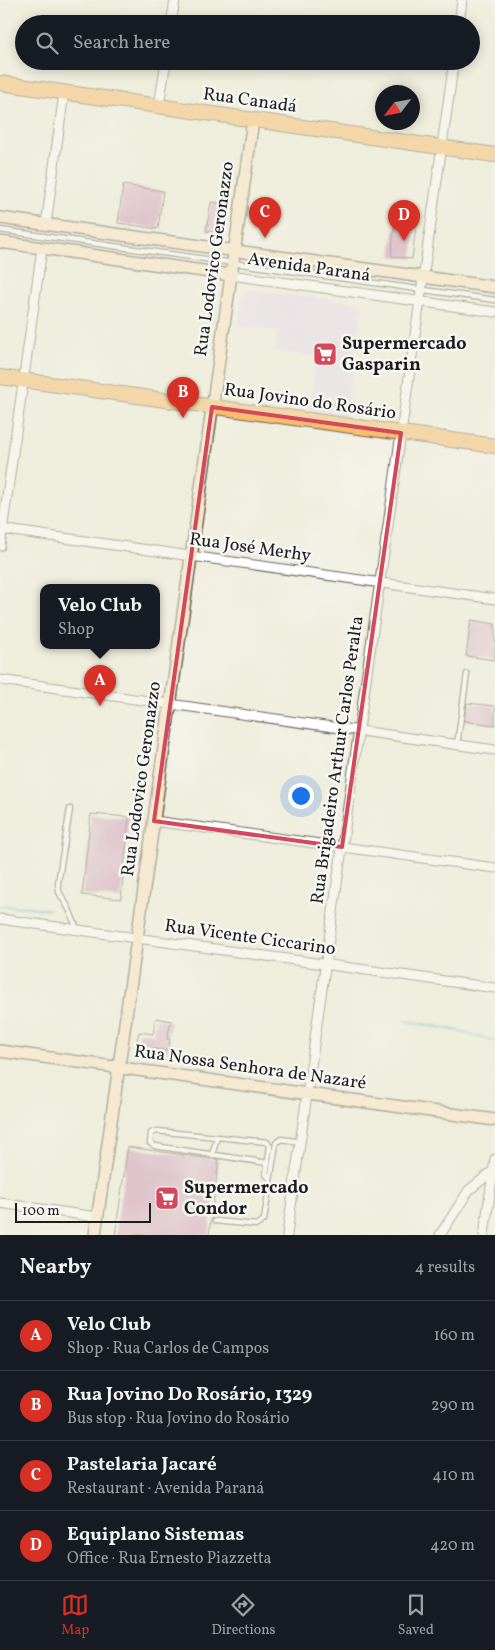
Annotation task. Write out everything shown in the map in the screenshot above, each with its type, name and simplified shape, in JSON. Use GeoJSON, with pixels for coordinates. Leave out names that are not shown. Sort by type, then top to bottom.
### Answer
{"type":"FeatureCollection","features":[{"type":"Feature","properties":{"kind":"main road","name":"Rua Canadá"},"geometry":{"type":"LineString","coordinates":[[0,84],[495,155]]}},
{"type":"Feature","properties":{"kind":"main road","name":"Rua Jovino do Rosário"},"geometry":{"type":"LineString","coordinates":[[0,377],[495,446]]}},
{"type":"Feature","properties":{"kind":"street"},"geometry":{"type":"LineString","coordinates":[[172,15],[175,0]]}},
{"type":"Feature","properties":{"kind":"street"},"geometry":{"type":"LineString","coordinates":[[460,15],[462,0]]}},
{"type":"Feature","properties":{"kind":"street"},"geometry":{"type":"LineString","coordinates":[[159,106],[165,70]]}},
{"type":"Feature","properties":{"kind":"street","name":"Rua Brigadeiro Arthur Carlos Peralta"},"geometry":{"type":"LineString","coordinates":[[288,1235],[453,70]]}},
{"type":"Feature","properties":{"kind":"street"},"geometry":{"type":"LineString","coordinates":[[46,224],[64,93]]}},
{"type":"Feature","properties":{"kind":"street","name":"Rua Lodovico Geronazzo"},"geometry":{"type":"LineString","coordinates":[[95,1235],[253,120]]}},
{"type":"Feature","properties":{"kind":"street","name":"Avenida Paraná"},"geometry":{"type":"LineString","coordinates":[[0,218],[495,287]]}},
{"type":"Feature","properties":{"kind":"street","name":"Avenida Paraná"},"geometry":{"type":"LineString","coordinates":[[0,242],[495,312]]}},
{"type":"Feature","properties":{"kind":"street"},"geometry":{"type":"LineString","coordinates":[[0,546],[42,248]]}},
{"type":"Feature","properties":{"kind":"street","name":"Rua José Merhy"},"geometry":{"type":"LineString","coordinates":[[1,530],[495,600]]}},
{"type":"Feature","properties":{"kind":"street"},"geometry":{"type":"LineString","coordinates":[[0,680],[495,750]]}},
{"type":"Feature","properties":{"kind":"street"},"geometry":{"type":"LineString","coordinates":[[154,821],[495,868]]}},
{"type":"Feature","properties":{"kind":"street","name":"Rua Vicente Ciccarino"},"geometry":{"type":"LineString","coordinates":[[0,919],[495,988]]}},
{"type":"Feature","properties":{"kind":"street","name":"Rua Nossa Senhora de Nazaré"},"geometry":{"type":"LineString","coordinates":[[0,1051],[495,1120]]}},
{"type":"Feature","properties":{"kind":"street"},"geometry":{"type":"LineString","coordinates":[[484,1235],[495,1159]]}},
{"type":"Feature","properties":{"kind":"street"},"geometry":{"type":"LineString","coordinates":[[440,1235],[469,1190],[493,1171]]}},
{"type":"Feature","properties":{"kind":"street"},"geometry":{"type":"LineString","coordinates":[[0,1202],[97,1217]]}},
{"type":"Feature","properties":{"kind":"lane"},"geometry":{"type":"LineString","coordinates":[[0,230],[495,300]]}},
{"type":"Feature","properties":{"kind":"lane"},"geometry":{"type":"LineString","coordinates":[[457,745],[467,674]]}},
{"type":"Feature","properties":{"kind":"lane"},"geometry":{"type":"LineString","coordinates":[[70,809],[58,883],[59,892],[78,930]]}},
{"type":"Feature","properties":{"kind":"lane"},"geometry":{"type":"LineString","coordinates":[[268,1163],[152,1145],[150,1143],[151,1133],[157,1131],[267,1142],[270,1146],[268,1163],[266,1174],[270,1179]]}},
{"type":"Feature","properties":{"kind":"lane"},"geometry":{"type":"LineString","coordinates":[[212,1155],[217,1137]]}},
{"type":"Feature","properties":{"kind":"lane"},"geometry":{"type":"LineString","coordinates":[[214,1221],[257,1225],[261,1223],[264,1220],[276,1143],[281,1140],[301,1142]]}},
{"type":"Feature","properties":{"kind":"highlighted area"},"geometry":{"type":"Polygon","coordinates":[[[212,407],[401,433],[342,847],[154,821],[212,407]]]}},
{"type":"Feature","properties":{"kind":"shaded area","name":"Supermercado Gasparin"},"geometry":{"type":"Polygon","coordinates":[[[243,289],[363,303],[346,417],[309,413],[315,357],[275,351],[277,332],[238,326],[243,289]]]}},
{"type":"Feature","properties":{"kind":"building"},"geometry":{"type":"Polygon","coordinates":[[[123,185],[163,191],[158,229],[118,223],[123,185]]]}},
{"type":"Feature","properties":{"kind":"building"},"geometry":{"type":"Polygon","coordinates":[[[211,202],[225,204],[220,233],[206,231],[211,202]]]}},
{"type":"Feature","properties":{"kind":"building"},"geometry":{"type":"Polygon","coordinates":[[[395,224],[416,226],[412,259],[391,256],[395,224]]]}},
{"type":"Feature","properties":{"kind":"building"},"geometry":{"type":"Polygon","coordinates":[[[471,620],[495,624],[495,660],[466,656],[471,620]]]}},
{"type":"Feature","properties":{"kind":"building"},"geometry":{"type":"Polygon","coordinates":[[[467,703],[495,706],[495,725],[464,721],[467,703]]]}},
{"type":"Feature","properties":{"kind":"building"},"geometry":{"type":"Polygon","coordinates":[[[91,814],[129,817],[121,899],[82,895],[91,814]]]}},
{"type":"Feature","properties":{"kind":"building"},"geometry":{"type":"Polygon","coordinates":[[[156,1018],[171,1021],[167,1039],[170,1039],[168,1051],[136,1046],[139,1032],[153,1034],[156,1018]]]}},
{"type":"Feature","properties":{"kind":"building","name":"Supermercado Condor"},"geometry":{"type":"Polygon","coordinates":[[[128,1147],[219,1160],[209,1235],[115,1235],[128,1147]]]}},
{"type":"Feature","properties":{"kind":"waterway"},"geometry":{"type":"LineString","coordinates":[[0,906],[49,910]]}},
{"type":"Feature","properties":{"kind":"waterway"},"geometry":{"type":"LineString","coordinates":[[406,1021],[459,1031],[495,1041]]}},
{"type":"Feature","properties":{"kind":"place","name":"Pastelaria Jacaré"},"geometry":{"type":"Point","coordinates":[265,238]}},
{"type":"Feature","properties":{"kind":"place","name":"Equiplano Sistemas"},"geometry":{"type":"Point","coordinates":[404,241]}},
{"type":"Feature","properties":{"kind":"place","name":"Supermercado Gasparin"},"geometry":{"type":"Point","coordinates":[325,354]}},
{"type":"Feature","properties":{"kind":"place","name":"Rua Jovino Do Rosário, 1329"},"geometry":{"type":"Point","coordinates":[183,418]}},
{"type":"Feature","properties":{"kind":"place","name":"Velo Club"},"geometry":{"type":"Point","coordinates":[100,706]}},
{"type":"Feature","properties":{"kind":"place","name":"Supermercado Condor"},"geometry":{"type":"Point","coordinates":[167,1198]}}]}
